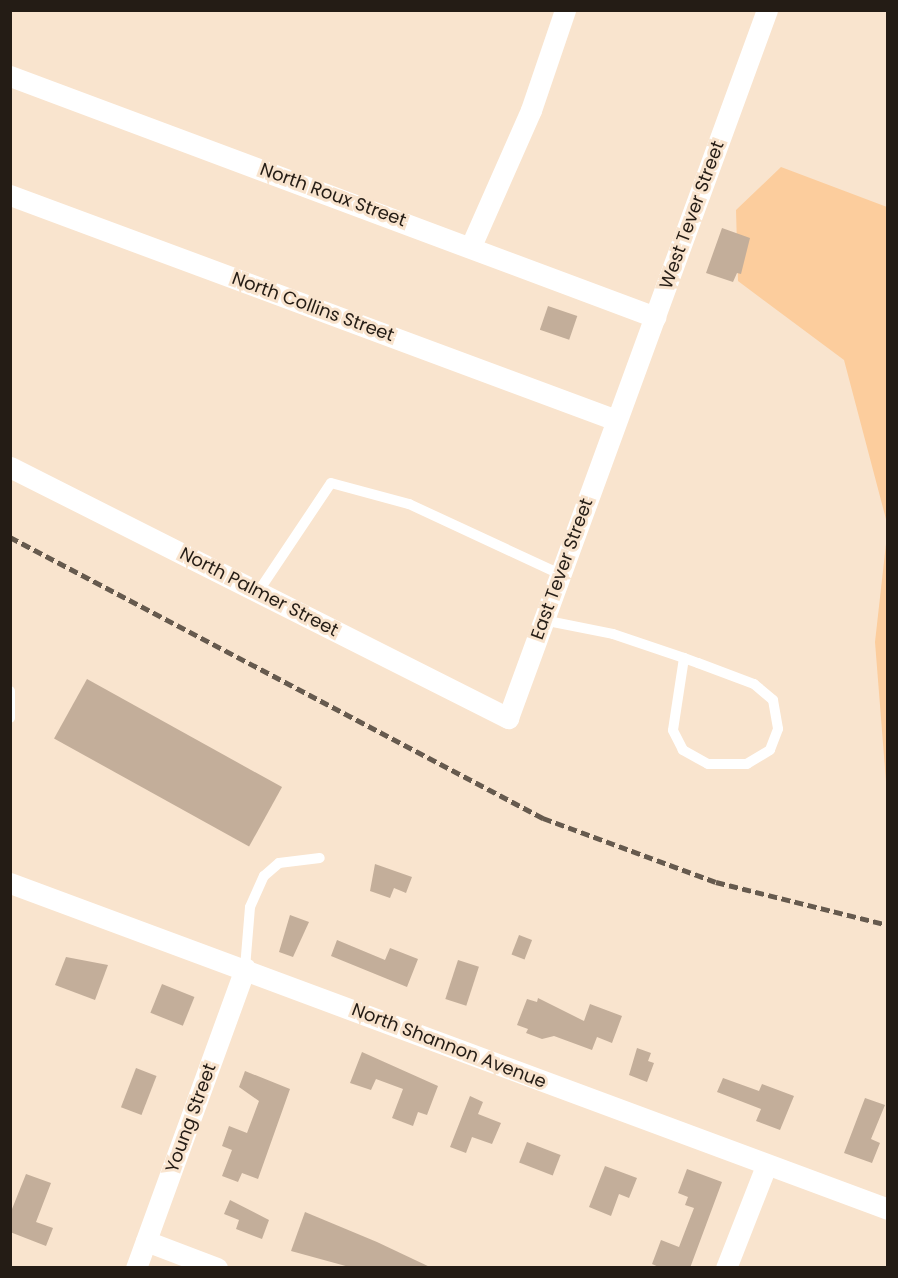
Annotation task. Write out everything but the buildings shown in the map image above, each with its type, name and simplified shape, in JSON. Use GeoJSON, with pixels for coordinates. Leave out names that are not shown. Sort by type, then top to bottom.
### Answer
{"type":"FeatureCollection","features":[{"type":"Feature","properties":{"kind":"street"},"geometry":{"type":"LineString","coordinates":[[471,246],[531,110],[565,10]]}},
{"type":"Feature","properties":{"kind":"street","name":"West Tever Street"},"geometry":{"type":"LineString","coordinates":[[616,420],[767,10]]}},
{"type":"Feature","properties":{"kind":"street","name":"North Roux Street"},"geometry":{"type":"LineString","coordinates":[[10,76],[471,246],[655,317]]}},
{"type":"Feature","properties":{"kind":"street","name":"North Collins Street"},"geometry":{"type":"LineString","coordinates":[[10,195],[616,420]]}},
{"type":"Feature","properties":{"kind":"street","name":"East Tever Street"},"geometry":{"type":"LineString","coordinates":[[508,718],[616,420]]}},
{"type":"Feature","properties":{"kind":"street","name":"North Palmer Street"},"geometry":{"type":"LineString","coordinates":[[10,467],[508,718]]}},
{"type":"Feature","properties":{"kind":"street","name":"North Shannon Avenue"},"geometry":{"type":"LineString","coordinates":[[10,883],[245,968],[766,1166],[888,1209]]}},
{"type":"Feature","properties":{"kind":"street","name":"Young Street"},"geometry":{"type":"LineString","coordinates":[[136,1268],[245,968]]}},
{"type":"Feature","properties":{"kind":"street"},"geometry":{"type":"LineString","coordinates":[[726,1268],[766,1166]]}},
{"type":"Feature","properties":{"kind":"street"},"geometry":{"type":"LineString","coordinates":[[146,1240],[217,1268]]}},
{"type":"Feature","properties":{"kind":"lane"},"geometry":{"type":"LineString","coordinates":[[258,592],[331,483],[409,504],[560,574]]}},
{"type":"Feature","properties":{"kind":"lane"},"geometry":{"type":"LineString","coordinates":[[543,620],[613,634],[684,658],[754,684],[773,700],[778,729],[770,750],[747,764],[708,764],[683,750],[673,730],[684,658]]}},
{"type":"Feature","properties":{"kind":"lane"},"geometry":{"type":"LineString","coordinates":[[10,691],[10,718]]}},
{"type":"Feature","properties":{"kind":"lane"},"geometry":{"type":"LineString","coordinates":[[245,968],[250,907],[264,876],[279,863],[320,858]]}},
{"type":"Feature","properties":{"kind":"shaded area"},"geometry":{"type":"Polygon","coordinates":[[[781,167],[887,207],[887,523],[844,360],[738,281],[736,210],[781,167]]]}},
{"type":"Feature","properties":{"kind":"shaded area"},"geometry":{"type":"Polygon","coordinates":[[[887,535],[887,794],[875,642],[887,535]]]}},
{"type":"Feature","properties":{"kind":"railway"},"geometry":{"type":"LineString","coordinates":[[10,537],[543,818],[716,882],[888,925]]}}]}
